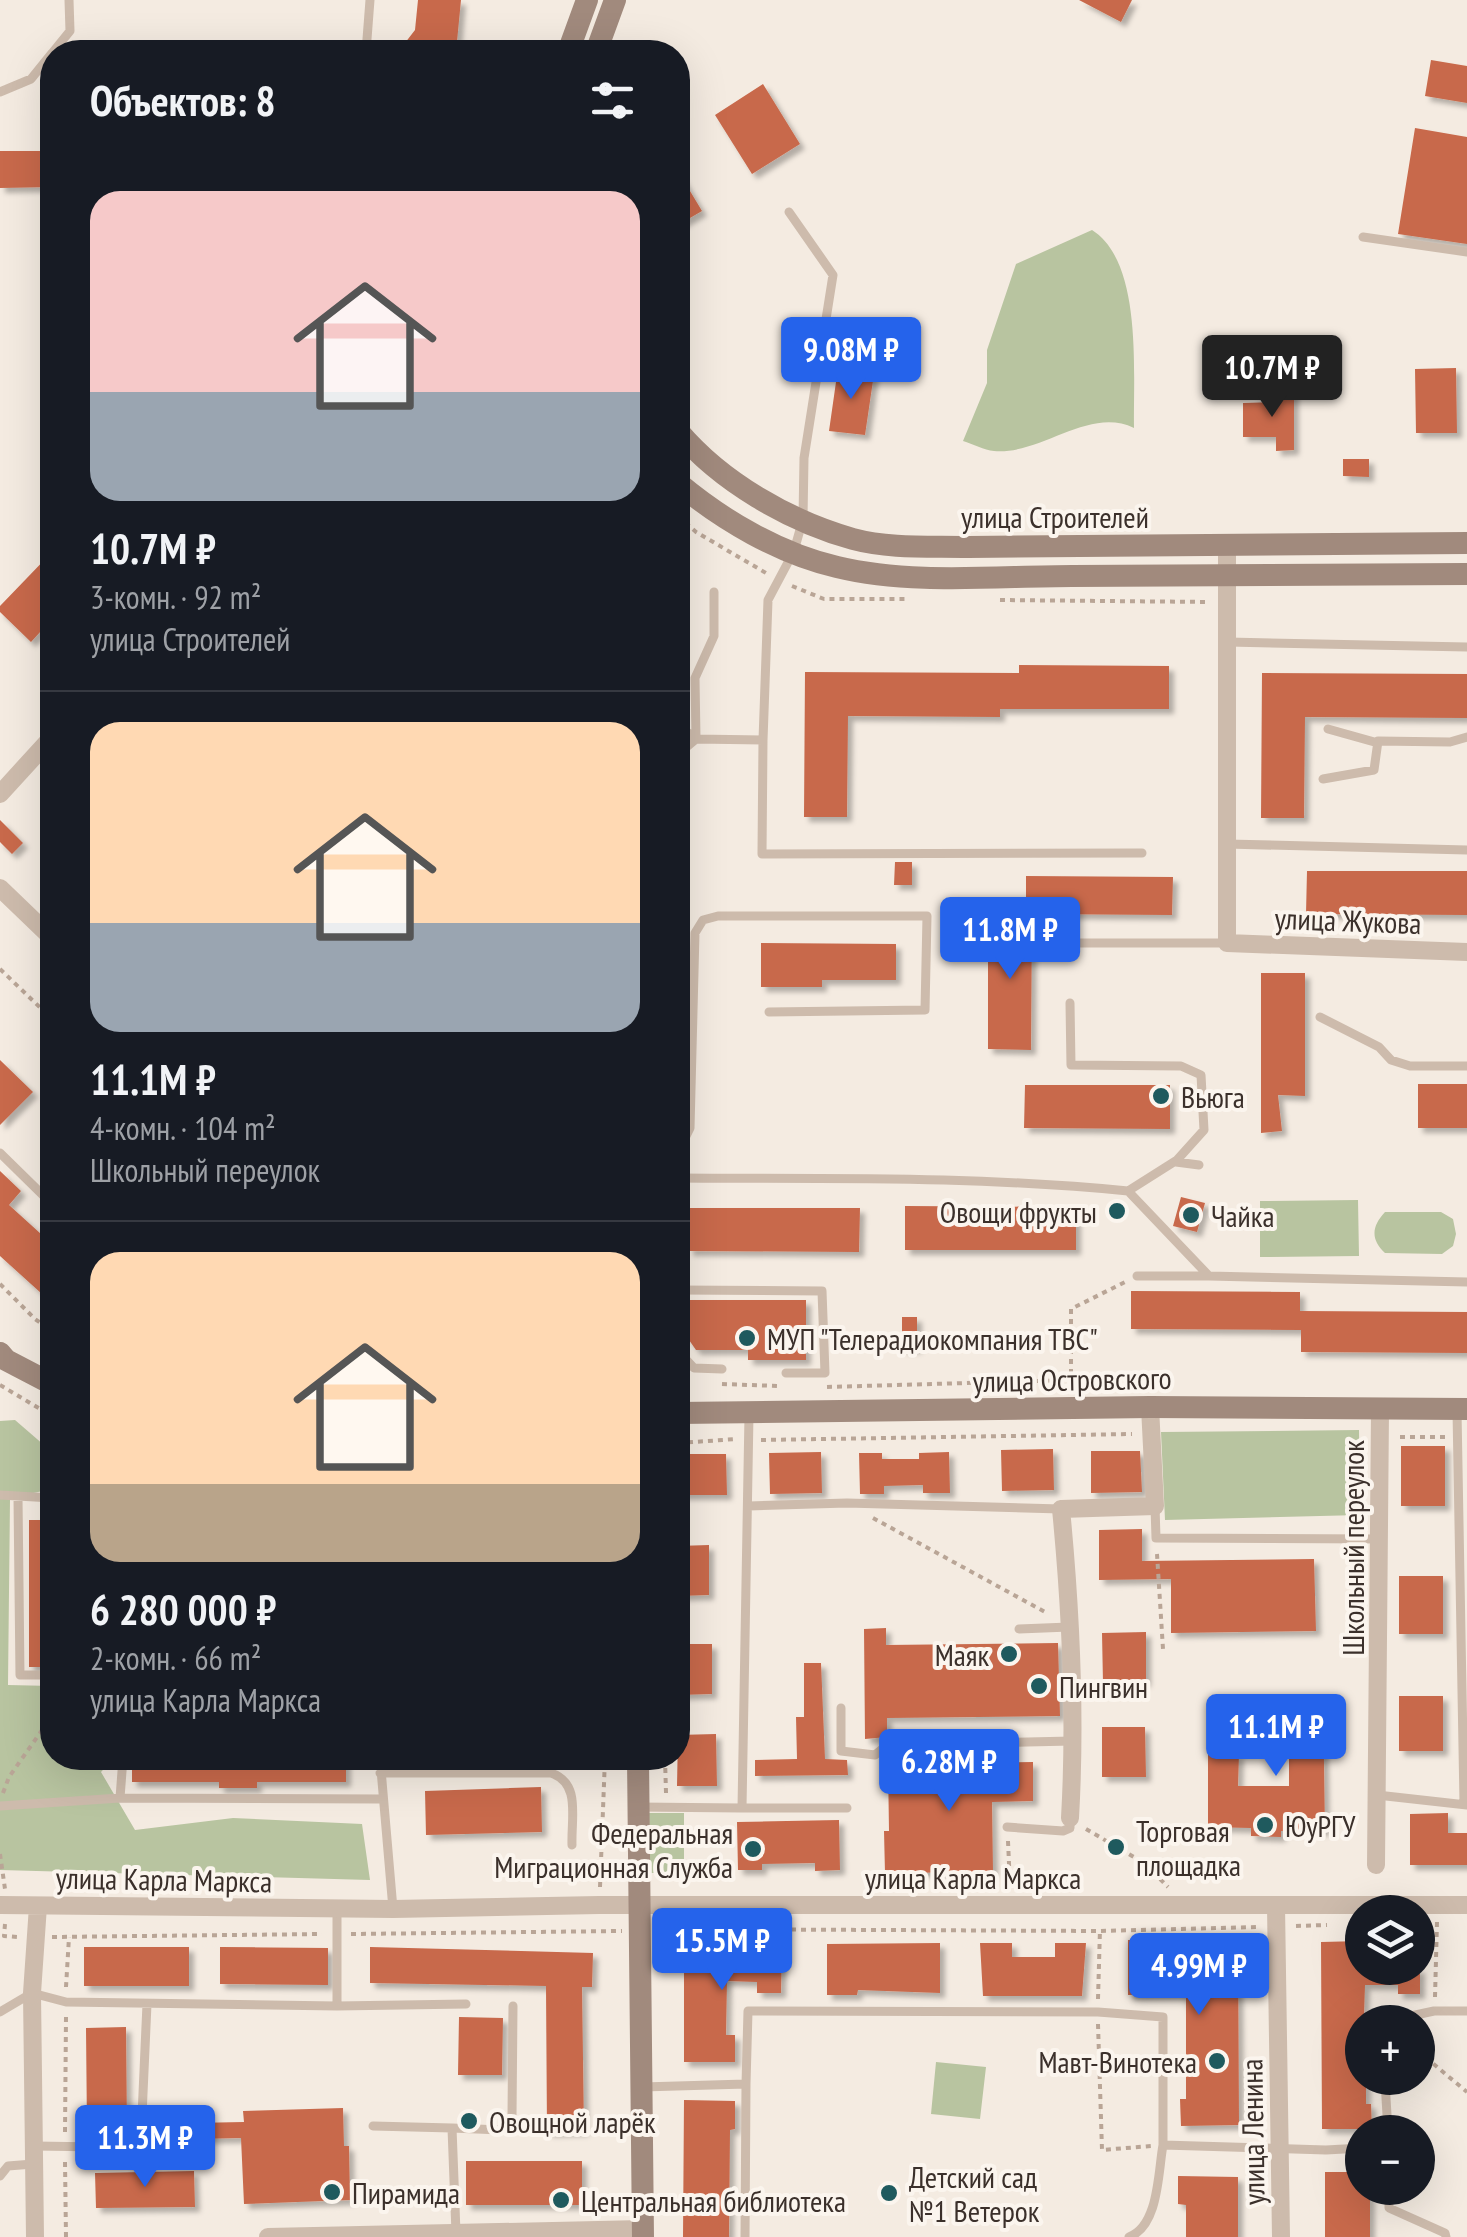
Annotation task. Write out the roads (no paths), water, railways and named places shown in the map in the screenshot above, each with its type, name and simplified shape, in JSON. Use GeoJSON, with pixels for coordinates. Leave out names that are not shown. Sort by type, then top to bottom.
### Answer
{"type":"FeatureCollection","features":[{"type":"Feature","properties":{"kind":"street"},"geometry":{"type":"LineString","coordinates":[[573,40],[588,0]]}},
{"type":"Feature","properties":{"kind":"street"},"geometry":{"type":"LineString","coordinates":[[600,40],[615,0]]}},
{"type":"Feature","properties":{"kind":"street","name":"улица Строителей"},"geometry":{"type":"LineString","coordinates":[[690,445],[772,506],[854,540],[900,546],[1467,544]]}},
{"type":"Feature","properties":{"kind":"street","name":"улица Строителей"},"geometry":{"type":"LineString","coordinates":[[690,492],[732,524],[834,567],[908,576],[1467,574]]}},
{"type":"Feature","properties":{"kind":"street"},"geometry":{"type":"LineString","coordinates":[[1226,545],[1226,943]]}},
{"type":"Feature","properties":{"kind":"street"},"geometry":{"type":"LineString","coordinates":[[0,794],[40,757]]}},
{"type":"Feature","properties":{"kind":"street"},"geometry":{"type":"LineString","coordinates":[[0,888],[40,926]]}},
{"type":"Feature","properties":{"kind":"street","name":"улица Жукова"},"geometry":{"type":"LineString","coordinates":[[1226,943],[1467,952]]}},
{"type":"Feature","properties":{"kind":"street"},"geometry":{"type":"LineString","coordinates":[[2,1360],[40,1378]]}},
{"type":"Feature","properties":{"kind":"street"},"geometry":{"type":"LineString","coordinates":[[1070,1827],[1074,1741],[1072,1627],[1061,1509],[1155,1506],[1150,1407]]}},
{"type":"Feature","properties":{"kind":"street","name":"улица Островского"},"geometry":{"type":"LineString","coordinates":[[690,1414],[1150,1407],[1462,1410]]}},
{"type":"Feature","properties":{"kind":"street","name":"Школьный переулок"},"geometry":{"type":"LineString","coordinates":[[1376,1865],[1380,1411]]}},
{"type":"Feature","properties":{"kind":"street"},"geometry":{"type":"LineString","coordinates":[[268,2237],[643,2233],[638,1770]]}},
{"type":"Feature","properties":{"kind":"street","name":"улица Карла Маркса"},"geometry":{"type":"LineString","coordinates":[[2,1897],[38,1906],[337,1909],[599,1905],[1467,1905]]}},
{"type":"Feature","properties":{"kind":"street"},"geometry":{"type":"LineString","coordinates":[[35,2237],[32,1993],[38,1906]]}},
{"type":"Feature","properties":{"kind":"street","name":"улица Ленина"},"geometry":{"type":"LineString","coordinates":[[1276,1906],[1281,2237]]}},
{"type":"Feature","properties":{"kind":"lane"},"geometry":{"type":"LineString","coordinates":[[63,40],[70,31],[68,0]]}},
{"type":"Feature","properties":{"kind":"lane"},"geometry":{"type":"LineString","coordinates":[[367,40],[370,0]]}},
{"type":"Feature","properties":{"kind":"lane"},"geometry":{"type":"LineString","coordinates":[[0,92],[31,79],[40,68]]}},
{"type":"Feature","properties":{"kind":"lane"},"geometry":{"type":"LineString","coordinates":[[790,212],[833,275],[804,458],[803,519],[794,551],[768,600],[762,854],[1142,854]]}},
{"type":"Feature","properties":{"kind":"lane"},"geometry":{"type":"LineString","coordinates":[[1363,237],[1467,252]]}},
{"type":"Feature","properties":{"kind":"lane"},"geometry":{"type":"LineString","coordinates":[[696,739],[695,678],[714,636],[714,592]]}},
{"type":"Feature","properties":{"kind":"lane"},"geometry":{"type":"LineString","coordinates":[[1228,642],[1467,646]]}},
{"type":"Feature","properties":{"kind":"lane"},"geometry":{"type":"LineString","coordinates":[[1328,729],[1378,743],[1450,742],[1467,737]]}},
{"type":"Feature","properties":{"kind":"lane"},"geometry":{"type":"LineString","coordinates":[[690,735],[696,739],[763,740]]}},
{"type":"Feature","properties":{"kind":"lane"},"geometry":{"type":"LineString","coordinates":[[690,744],[696,739]]}},
{"type":"Feature","properties":{"kind":"lane"},"geometry":{"type":"LineString","coordinates":[[1323,779],[1374,770],[1378,743]]}},
{"type":"Feature","properties":{"kind":"lane"},"geometry":{"type":"LineString","coordinates":[[1227,844],[1467,850]]}},
{"type":"Feature","properties":{"kind":"lane"},"geometry":{"type":"LineString","coordinates":[[690,1128],[695,933],[703,920],[718,916],[927,916],[925,1010],[770,1012]]}},
{"type":"Feature","properties":{"kind":"lane"},"geometry":{"type":"LineString","coordinates":[[1054,943],[1226,943]]}},
{"type":"Feature","properties":{"kind":"lane"},"geometry":{"type":"LineString","coordinates":[[690,1178],[1048,1183],[1128,1191],[1174,1162],[1204,1130],[1201,1076],[1181,1066],[1071,1066],[1070,1003]]}},
{"type":"Feature","properties":{"kind":"lane"},"geometry":{"type":"LineString","coordinates":[[1320,1017],[1378,1047],[1391,1060],[1410,1066],[1467,1066]]}},
{"type":"Feature","properties":{"kind":"lane"},"geometry":{"type":"LineString","coordinates":[[0,1153],[40,1192]]}},
{"type":"Feature","properties":{"kind":"lane"},"geometry":{"type":"LineString","coordinates":[[1174,1162],[1199,1164]]}},
{"type":"Feature","properties":{"kind":"lane"},"geometry":{"type":"LineString","coordinates":[[1128,1191],[1211,1276]]}},
{"type":"Feature","properties":{"kind":"lane"},"geometry":{"type":"LineString","coordinates":[[1137,1276],[1467,1282]]}},
{"type":"Feature","properties":{"kind":"lane"},"geometry":{"type":"LineString","coordinates":[[690,1290],[822,1291],[825,1373],[786,1373]]}},
{"type":"Feature","properties":{"kind":"lane"},"geometry":{"type":"LineString","coordinates":[[690,1364],[694,1368],[722,1370]]}},
{"type":"Feature","properties":{"kind":"lane"},"geometry":{"type":"LineString","coordinates":[[1377,1795],[1465,1804],[1463,1511],[1458,1437],[1462,1410]]}},
{"type":"Feature","properties":{"kind":"lane"},"geometry":{"type":"LineString","coordinates":[[742,1808],[749,1415]]}},
{"type":"Feature","properties":{"kind":"lane"},"geometry":{"type":"LineString","coordinates":[[0,1495],[40,1498]]}},
{"type":"Feature","properties":{"kind":"lane"},"geometry":{"type":"LineString","coordinates":[[18,1497],[20,1675],[40,1675]]}},
{"type":"Feature","properties":{"kind":"lane"},"geometry":{"type":"LineString","coordinates":[[749,1506],[848,1503],[1061,1509]]}},
{"type":"Feature","properties":{"kind":"lane"},"geometry":{"type":"LineString","coordinates":[[1155,1506],[1156,1538],[1380,1538]]}},
{"type":"Feature","properties":{"kind":"lane"},"geometry":{"type":"LineString","coordinates":[[1019,1629],[1072,1627]]}},
{"type":"Feature","properties":{"kind":"lane"},"geometry":{"type":"LineString","coordinates":[[841,1708],[841,1751],[875,1755],[888,1745],[1074,1741]]}},
{"type":"Feature","properties":{"kind":"lane"},"geometry":{"type":"LineString","coordinates":[[120,1798],[122,1770]]}},
{"type":"Feature","properties":{"kind":"lane"},"geometry":{"type":"LineString","coordinates":[[392,1909],[380,1772],[551,1772],[564,1777],[571,1786],[572,1845]]}},
{"type":"Feature","properties":{"kind":"lane"},"geometry":{"type":"LineString","coordinates":[[0,1804],[120,1798],[383,1800]]}},
{"type":"Feature","properties":{"kind":"lane"},"geometry":{"type":"LineString","coordinates":[[638,1806],[847,1808]]}},
{"type":"Feature","properties":{"kind":"lane"},"geometry":{"type":"LineString","coordinates":[[1007,1827],[1070,1827]]}},
{"type":"Feature","properties":{"kind":"lane"},"geometry":{"type":"LineString","coordinates":[[337,1909],[337,2006]]}},
{"type":"Feature","properties":{"kind":"lane"},"geometry":{"type":"LineString","coordinates":[[0,2012],[32,1993],[66,2002],[466,2004]]}},
{"type":"Feature","properties":{"kind":"lane"},"geometry":{"type":"LineString","coordinates":[[0,2176],[8,2166],[65,2146],[102,2147],[142,2138],[147,2004]]}},
{"type":"Feature","properties":{"kind":"lane"},"geometry":{"type":"LineString","coordinates":[[373,2126],[501,2130],[512,2116],[513,2006]]}},
{"type":"Feature","properties":{"kind":"lane"},"geometry":{"type":"LineString","coordinates":[[746,2237],[748,2011],[1098,2012],[1163,2017],[1163,2145],[1148,2221],[1129,2237]]}},
{"type":"Feature","properties":{"kind":"lane"},"geometry":{"type":"LineString","coordinates":[[1435,2011],[1467,2011]]}},
{"type":"Feature","properties":{"kind":"lane"},"geometry":{"type":"LineString","coordinates":[[642,2086],[746,2084]]}},
{"type":"Feature","properties":{"kind":"lane"},"geometry":{"type":"LineString","coordinates":[[452,2128],[456,2234]]}},
{"type":"Feature","properties":{"kind":"lane"},"geometry":{"type":"LineString","coordinates":[[1163,2145],[1345,2148]]}},
{"type":"Feature","properties":{"kind":"lane"},"geometry":{"type":"LineString","coordinates":[[1389,2205],[1446,2237]]}},
{"type":"Feature","properties":{"kind":"place","name":"Вьюга"},"geometry":{"type":"Point","coordinates":[1161,1096]}},
{"type":"Feature","properties":{"kind":"place","name":"Овощи фрукты"},"geometry":{"type":"Point","coordinates":[1117,1211]}},
{"type":"Feature","properties":{"kind":"place","name":"Чайка"},"geometry":{"type":"Point","coordinates":[1191,1215]}},
{"type":"Feature","properties":{"kind":"place","name":"МУП \"Телерадиокомпания ТВС\""},"geometry":{"type":"Point","coordinates":[747,1338]}},
{"type":"Feature","properties":{"kind":"place","name":"Маяк"},"geometry":{"type":"Point","coordinates":[1009,1654]}},
{"type":"Feature","properties":{"kind":"place","name":"Пингвин"},"geometry":{"type":"Point","coordinates":[1039,1686]}},
{"type":"Feature","properties":{"kind":"place","name":"ЮуРГУ"},"geometry":{"type":"Point","coordinates":[1265,1825]}},
{"type":"Feature","properties":{"kind":"place","name":"Торговая площадка"},"geometry":{"type":"Point","coordinates":[1116,1847]}},
{"type":"Feature","properties":{"kind":"place","name":"Федеральная Миграционная Служба"},"geometry":{"type":"Point","coordinates":[753,1849]}},
{"type":"Feature","properties":{"kind":"place","name":"Мавт-Винотека"},"geometry":{"type":"Point","coordinates":[1217,2061]}},
{"type":"Feature","properties":{"kind":"place","name":"Овощной ларёк"},"geometry":{"type":"Point","coordinates":[469,2121]}},
{"type":"Feature","properties":{"kind":"place","name":"Пирамида"},"geometry":{"type":"Point","coordinates":[332,2192]}},
{"type":"Feature","properties":{"kind":"place","name":"Детский сад №1 Ветерок"},"geometry":{"type":"Point","coordinates":[889,2193]}},
{"type":"Feature","properties":{"kind":"place","name":"Центральная библиотека"},"geometry":{"type":"Point","coordinates":[561,2200]}}]}
